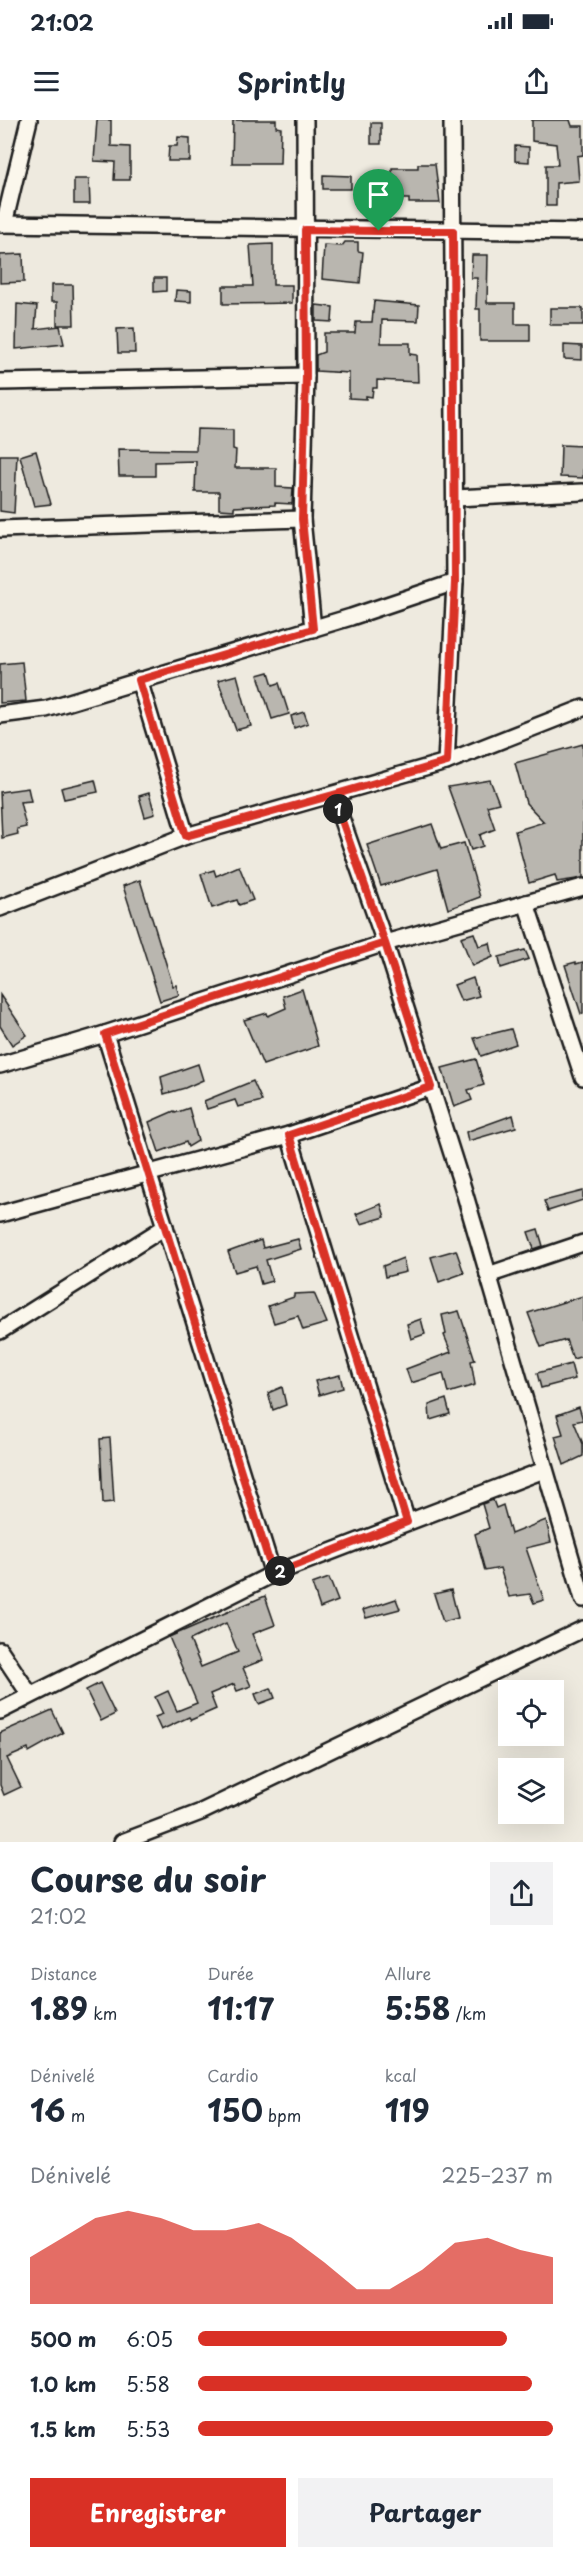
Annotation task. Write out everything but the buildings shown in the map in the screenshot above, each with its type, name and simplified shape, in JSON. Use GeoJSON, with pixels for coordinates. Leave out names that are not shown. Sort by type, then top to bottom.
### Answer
{"type":"FeatureCollection","features":[{"type":"Feature","properties":{"kind":"street"},"geometry":{"type":"LineString","coordinates":[[29,120],[2,224],[305,230],[583,232]]}},
{"type":"Feature","properties":{"kind":"street"},"geometry":{"type":"LineString","coordinates":[[305,120],[306,376],[302,519],[313,629]]}},
{"type":"Feature","properties":{"kind":"street"},"geometry":{"type":"LineString","coordinates":[[447,762],[455,582],[452,120]]}},
{"type":"Feature","properties":{"kind":"street"},"geometry":{"type":"LineString","coordinates":[[0,382],[306,376]]}},
{"type":"Feature","properties":{"kind":"street"},"geometry":{"type":"LineString","coordinates":[[455,498],[583,492]]}},
{"type":"Feature","properties":{"kind":"street"},"geometry":{"type":"LineString","coordinates":[[0,529],[302,519]]}},
{"type":"Feature","properties":{"kind":"street"},"geometry":{"type":"LineString","coordinates":[[0,715],[46,709],[313,629],[455,582]]}},
{"type":"Feature","properties":{"kind":"street"},"geometry":{"type":"LineString","coordinates":[[139,680],[186,836]]}},
{"type":"Feature","properties":{"kind":"street"},"geometry":{"type":"LineString","coordinates":[[0,908],[186,836],[447,762],[583,708]]}},
{"type":"Feature","properties":{"kind":"street"},"geometry":{"type":"LineString","coordinates":[[333,795],[385,943],[431,1087],[583,1599]]}},
{"type":"Feature","properties":{"kind":"street"},"geometry":{"type":"LineString","coordinates":[[0,1065],[105,1034],[385,943],[583,887]]}},
{"type":"Feature","properties":{"kind":"street"},"geometry":{"type":"LineString","coordinates":[[526,903],[583,1077]]}},
{"type":"Feature","properties":{"kind":"street"},"geometry":{"type":"LineString","coordinates":[[105,1034],[273,1574]]}},
{"type":"Feature","properties":{"kind":"street"},"geometry":{"type":"LineString","coordinates":[[0,1214],[289,1135],[431,1087]]}},
{"type":"Feature","properties":{"kind":"street"},"geometry":{"type":"LineString","coordinates":[[289,1135],[407,1522]]}},
{"type":"Feature","properties":{"kind":"street"},"geometry":{"type":"LineString","coordinates":[[0,1330],[165,1227]]}},
{"type":"Feature","properties":{"kind":"street"},"geometry":{"type":"LineString","coordinates":[[488,1275],[583,1243]]}},
{"type":"Feature","properties":{"kind":"street"},"geometry":{"type":"LineString","coordinates":[[0,1711],[273,1574],[544,1470]]}},
{"type":"Feature","properties":{"kind":"street"},"geometry":{"type":"LineString","coordinates":[[122,1842],[201,1812],[583,1629]]}},
{"type":"Feature","properties":{"kind":"street"},"geometry":{"type":"LineString","coordinates":[[0,1650],[30,1695]]}},
{"type":"Feature","properties":{"kind":"route"},"geometry":{"type":"LineString","coordinates":[[379,231],[305,230],[306,376],[302,519],[313,629],[139,680],[186,836],[333,795],[385,943],[431,1087],[289,1135],[407,1522],[273,1574],[105,1034],[385,943],[359,869],[333,795],[447,762],[455,582],[453,231],[379,231]]}}]}
